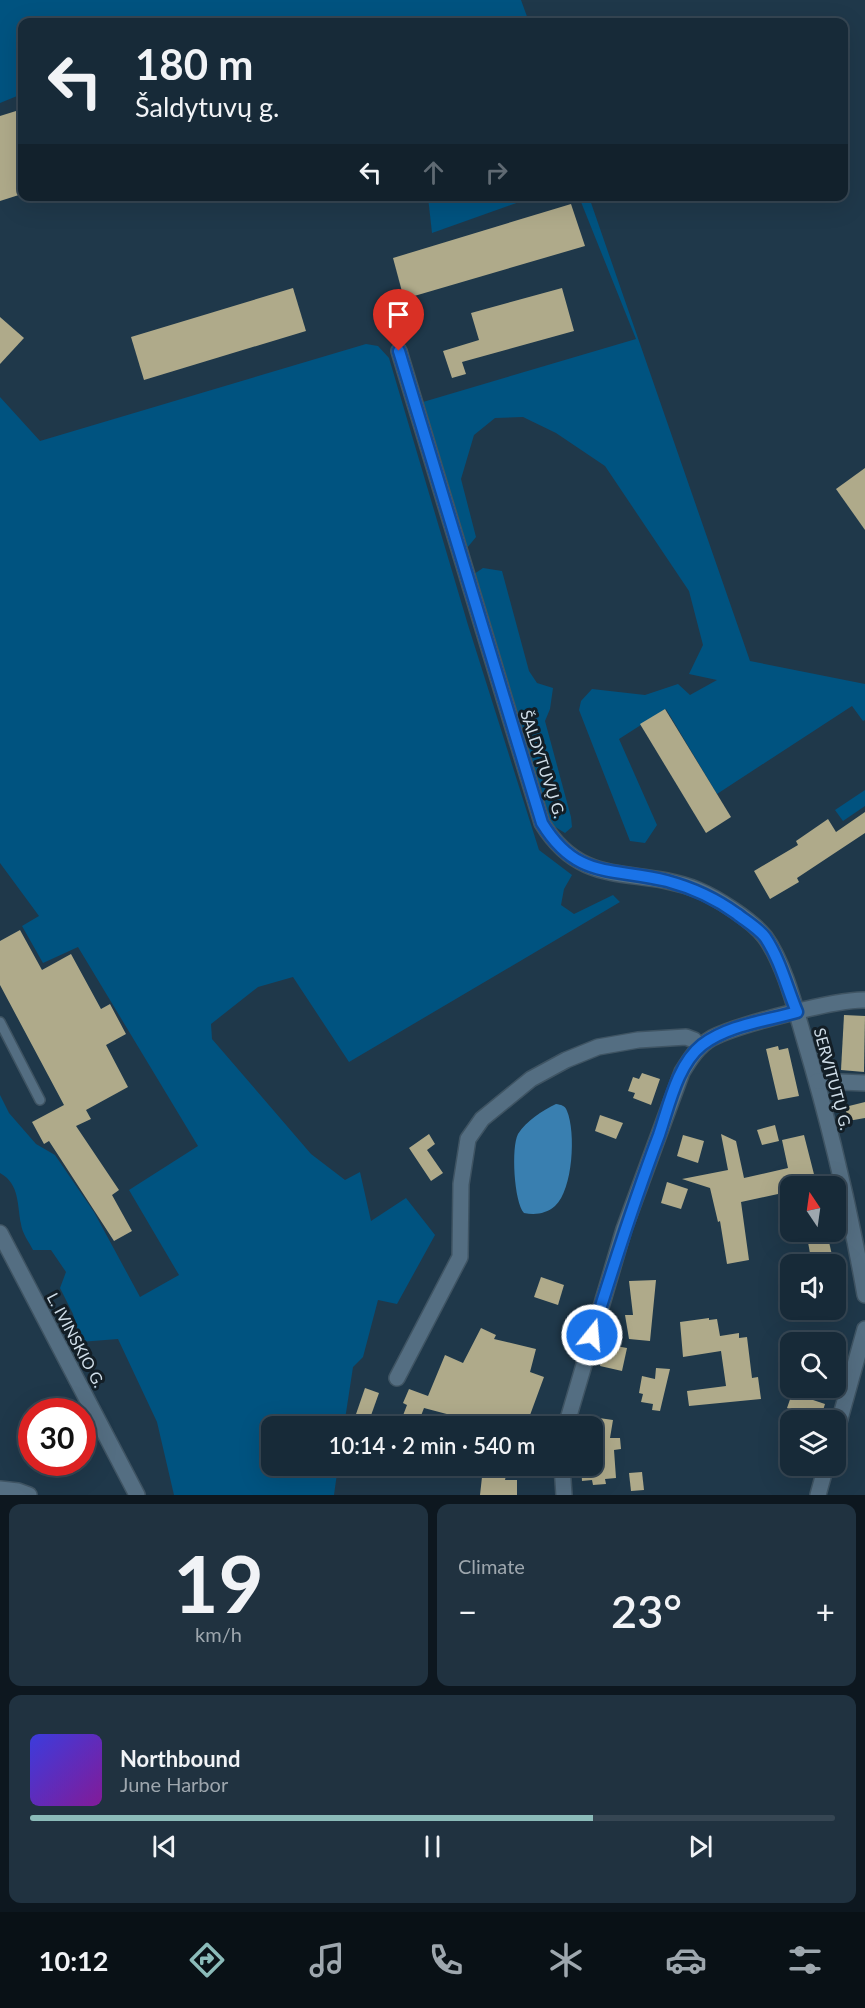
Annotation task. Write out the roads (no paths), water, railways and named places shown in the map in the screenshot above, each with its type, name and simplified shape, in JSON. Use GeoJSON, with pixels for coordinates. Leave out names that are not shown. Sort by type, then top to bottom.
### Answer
{"type":"FeatureCollection","features":[{"type":"Feature","properties":{"kind":"street","name":"ŠALDYTUVŲ G."},"geometry":{"type":"LineString","coordinates":[[399,351],[542,823],[553,841],[573,859],[598,870],[665,881],[698,890],[751,924],[763,935],[773,951],[797,1012]]}},
{"type":"Feature","properties":{"kind":"street"},"geometry":{"type":"LineString","coordinates":[[569,1416],[624,1229],[682,1072],[700,1047],[713,1038],[732,1030],[797,1012],[865,1000]]}},
{"type":"Feature","properties":{"kind":"street","name":"SERVITUTŲ G."},"geometry":{"type":"LineString","coordinates":[[797,1012],[862,1256],[865,1295]]}},
{"type":"Feature","properties":{"kind":"street"},"geometry":{"type":"LineString","coordinates":[[398,1378],[460,1257],[461,1184],[464,1161],[468,1139],[482,1119],[531,1079],[566,1060],[598,1047],[638,1040],[686,1037],[694,1040],[700,1047]]}},
{"type":"Feature","properties":{"kind":"street"},"geometry":{"type":"LineString","coordinates":[[817,1081],[865,1083]]}},
{"type":"Feature","properties":{"kind":"street","name":"L. IVINSKIO G."},"geometry":{"type":"LineString","coordinates":[[0,1233],[137,1495]]}},
{"type":"Feature","properties":{"kind":"street"},"geometry":{"type":"LineString","coordinates":[[842,1410],[865,1329]]}},
{"type":"Feature","properties":{"kind":"street"},"geometry":{"type":"LineString","coordinates":[[563,1476],[564,1495]]}},
{"type":"Feature","properties":{"kind":"street"},"geometry":{"type":"LineString","coordinates":[[818,1495],[823,1476]]}},
{"type":"Feature","properties":{"kind":"street"},"geometry":{"type":"LineString","coordinates":[[0,1489],[29,1495]]}},
{"type":"Feature","properties":{"kind":"lane"},"geometry":{"type":"LineString","coordinates":[[0,1022],[40,1100]]}}]}
